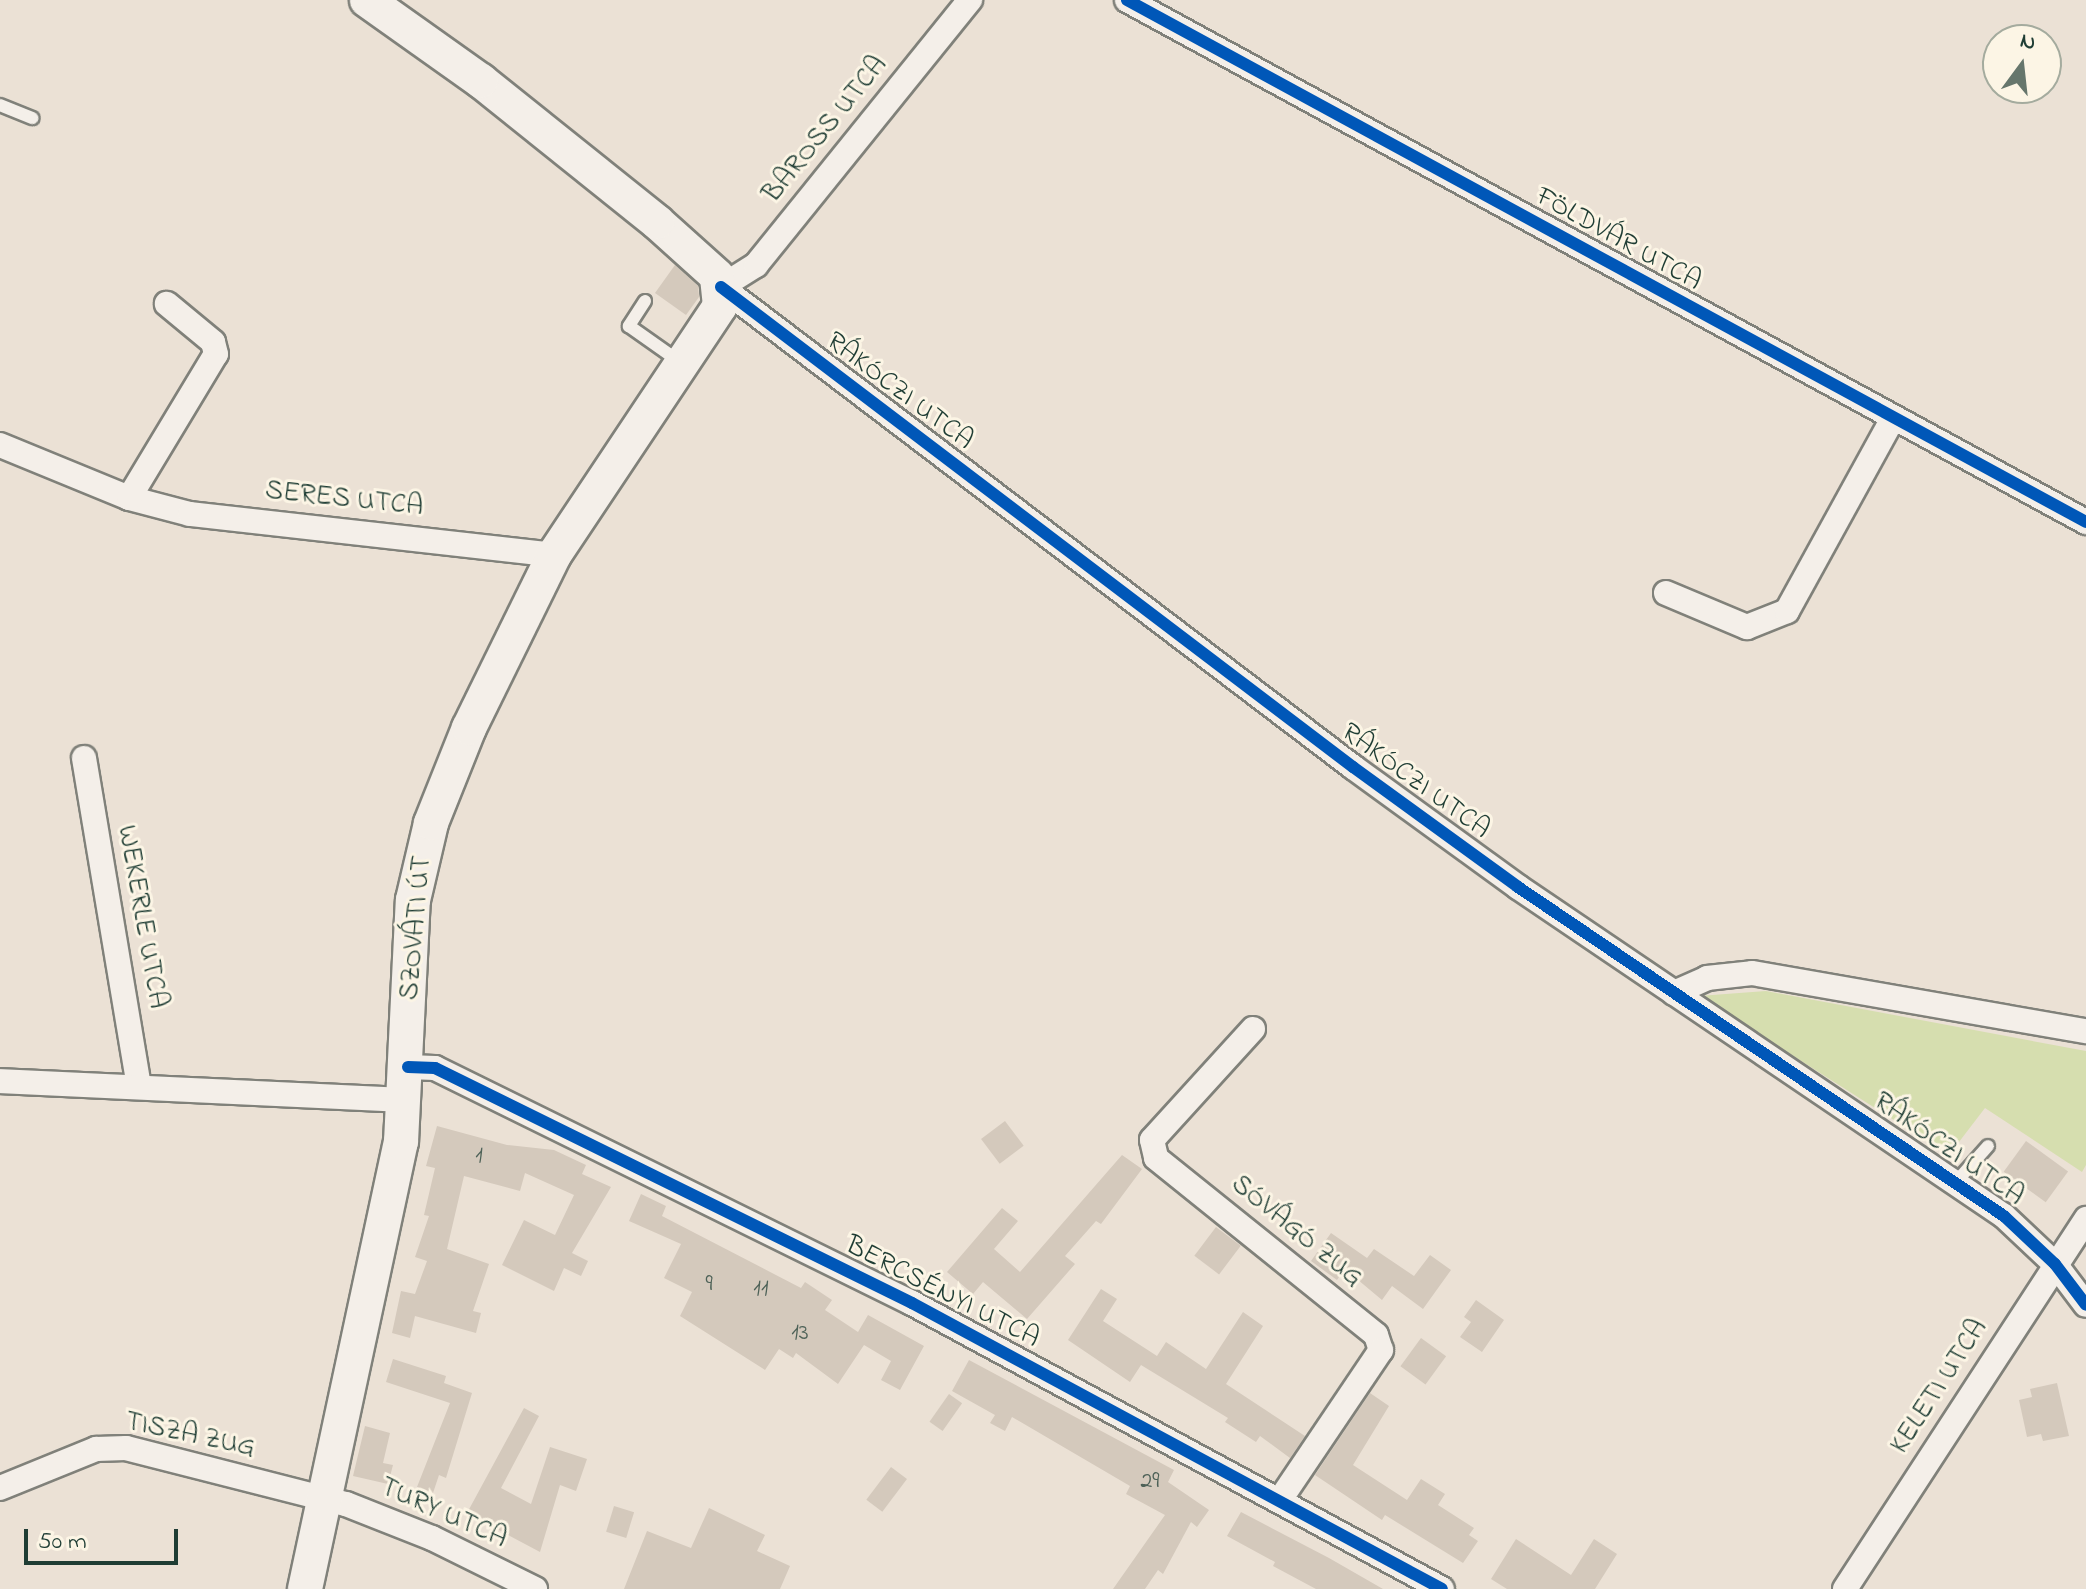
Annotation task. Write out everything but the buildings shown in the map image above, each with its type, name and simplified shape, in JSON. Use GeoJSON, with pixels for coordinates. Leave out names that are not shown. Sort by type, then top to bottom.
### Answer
{"type":"FeatureCollection","features":[{"type":"Feature","properties":{"kind":"main road","name":"RÁKÓCZI UTCA"},"geometry":{"type":"LineString","coordinates":[[367,0],[585,164],[708,266],[721,287]]}},
{"type":"Feature","properties":{"kind":"main road","name":"SZOVÁTI ÚT"},"geometry":{"type":"LineString","coordinates":[[305,1589],[395,1173],[406,1083],[410,952],[419,858],[469,728],[554,555],[720,306],[721,287]]}},
{"type":"Feature","properties":{"kind":"street","name":"BAROSS UTCA"},"geometry":{"type":"LineString","coordinates":[[721,287],[756,265],[970,0]]}},
{"type":"Feature","properties":{"kind":"street","name":"FÖLDVÁR UTCA"},"geometry":{"type":"LineString","coordinates":[[1127,0],[2086,522]]}},
{"type":"Feature","properties":{"kind":"street","name":"RÁKÓCZI UTCA"},"geometry":{"type":"LineString","coordinates":[[721,287],[1353,767],[1674,993],[2004,1216],[2055,1264],[2086,1305]]}},
{"type":"Feature","properties":{"kind":"street"},"geometry":{"type":"LineString","coordinates":[[129,498],[216,354],[213,342],[167,304]]}},
{"type":"Feature","properties":{"kind":"street"},"geometry":{"type":"LineString","coordinates":[[1666,593],[1747,627],[1787,611],[1893,418]]}},
{"type":"Feature","properties":{"kind":"street","name":"SERES UTCA"},"geometry":{"type":"LineString","coordinates":[[0,445],[129,498],[190,514],[554,555]]}},
{"type":"Feature","properties":{"kind":"street","name":"WEKERLE UTCA"},"geometry":{"type":"LineString","coordinates":[[84,758],[139,1086]]}},
{"type":"Feature","properties":{"kind":"street"},"geometry":{"type":"LineString","coordinates":[[1674,993],[1707,978],[1752,973],[2086,1031]]}},
{"type":"Feature","properties":{"kind":"street","name":"SÓVÁGÓ ZUG"},"geometry":{"type":"LineString","coordinates":[[1253,1029],[1152,1140],[1156,1158],[1376,1335],[1381,1350],[1280,1500]]}},
{"type":"Feature","properties":{"kind":"street","name":"BERCSÉNYI UTCA"},"geometry":{"type":"LineString","coordinates":[[406,1083],[435,1068],[734,1214],[912,1303],[1442,1589]]}},
{"type":"Feature","properties":{"kind":"street"},"geometry":{"type":"LineString","coordinates":[[0,1081],[139,1086],[406,1083]]}},
{"type":"Feature","properties":{"kind":"street","name":"KELETI UTCA"},"geometry":{"type":"LineString","coordinates":[[1845,1589],[2086,1219]]}},
{"type":"Feature","properties":{"kind":"street","name":"TISZA ZUG"},"geometry":{"type":"LineString","coordinates":[[0,1488],[96,1449],[126,1448],[324,1499]]}},
{"type":"Feature","properties":{"kind":"street","name":"TURY UTCA"},"geometry":{"type":"LineString","coordinates":[[324,1499],[432,1538],[535,1589]]}},
{"type":"Feature","properties":{"kind":"lane"},"geometry":{"type":"LineString","coordinates":[[0,105],[33,118]]}},
{"type":"Feature","properties":{"kind":"lane"},"geometry":{"type":"LineString","coordinates":[[645,301],[629,326],[680,362]]}},
{"type":"Feature","properties":{"kind":"lane"},"geometry":{"type":"LineString","coordinates":[[1956,1182],[1988,1146]]}},
{"type":"Feature","properties":{"kind":"green space"},"geometry":{"type":"Polygon","coordinates":[[[1766,991],[2086,1051],[2086,1165],[2082,1172],[1985,1108],[1949,1155],[1699,996],[1766,991]]]}},
{"type":"Feature","properties":{"kind":"cycle path"},"geometry":{"type":"LineString","coordinates":[[1127,0],[2086,522]]}},
{"type":"Feature","properties":{"kind":"cycle path"},"geometry":{"type":"LineString","coordinates":[[721,287],[1353,767],[1518,887],[2004,1216],[2055,1264],[2086,1305]]}},
{"type":"Feature","properties":{"kind":"cycle path"},"geometry":{"type":"LineString","coordinates":[[408,1067],[435,1068],[912,1303],[1442,1589]]}}]}
